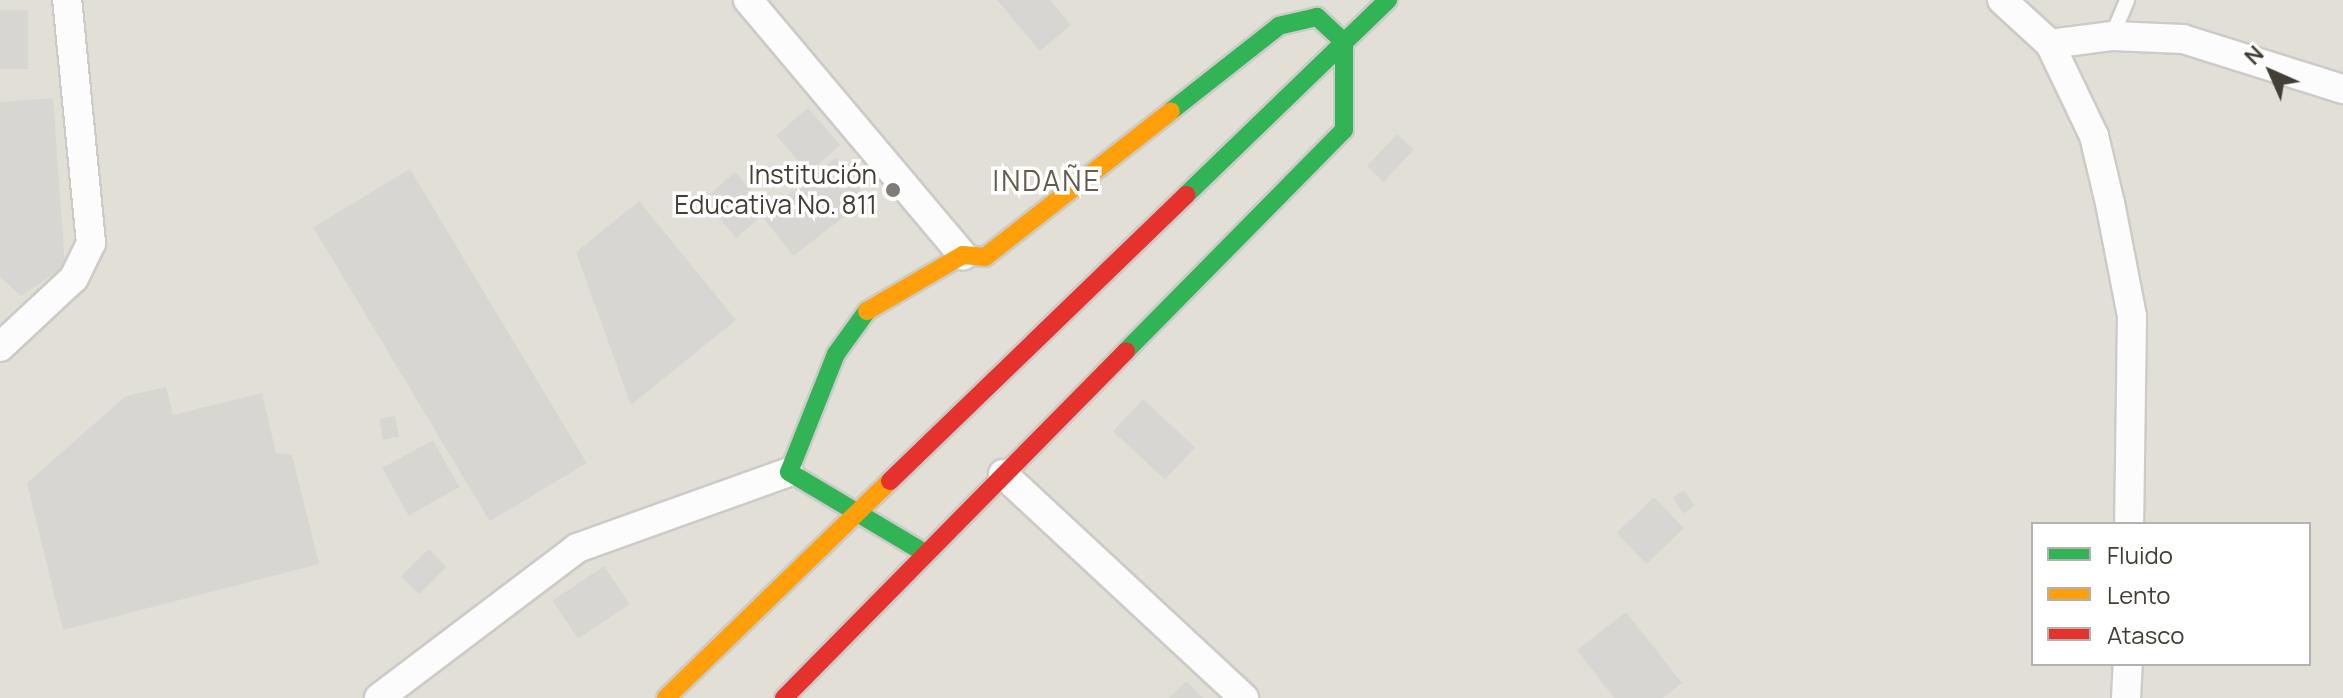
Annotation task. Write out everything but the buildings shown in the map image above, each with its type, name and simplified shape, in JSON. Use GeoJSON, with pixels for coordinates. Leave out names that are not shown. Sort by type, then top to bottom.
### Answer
{"type":"FeatureCollection","features":[{"type":"Feature","properties":{"kind":"main road"},"geometry":{"type":"LineString","coordinates":[[666,698],[1388,0]]}},
{"type":"Feature","properties":{"kind":"main road"},"geometry":{"type":"LineString","coordinates":[[784,698],[1344,130],[1344,42],[1317,17],[1279,26],[985,257],[963,255],[872,304],[836,354],[789,472],[925,553]]}},
{"type":"Feature","properties":{"kind":"street"},"geometry":{"type":"LineString","coordinates":[[0,347],[74,278],[91,243],[67,0]]}},
{"type":"Feature","properties":{"kind":"street"},"geometry":{"type":"LineString","coordinates":[[748,0],[963,255]]}},
{"type":"Feature","properties":{"kind":"street"},"geometry":{"type":"LineString","coordinates":[[2002,0],[2050,44],[2094,136],[2132,316],[2129,522]]}},
{"type":"Feature","properties":{"kind":"street"},"geometry":{"type":"LineString","coordinates":[[2050,44],[2112,36],[2183,39],[2343,89]]}},
{"type":"Feature","properties":{"kind":"street"},"geometry":{"type":"LineString","coordinates":[[379,698],[577,548],[789,472]]}},
{"type":"Feature","properties":{"kind":"street"},"geometry":{"type":"LineString","coordinates":[[1003,474],[1244,698]]}},
{"type":"Feature","properties":{"kind":"street"},"geometry":{"type":"LineString","coordinates":[[2126,698],[2128,666]]}},
{"type":"Feature","properties":{"kind":"lane"},"geometry":{"type":"LineString","coordinates":[[2112,36],[2127,0]]}},
{"type":"Feature","properties":{"kind":"shaded area"},"geometry":{"type":"Polygon","coordinates":[[[0,0],[2343,0],[2343,698],[0,698],[0,0]]]}},
{"type":"Feature","properties":{"kind":"traffic: fast"},"geometry":{"type":"LineString","coordinates":[[1186,195],[1388,0]]}},
{"type":"Feature","properties":{"kind":"traffic: fast"},"geometry":{"type":"LineString","coordinates":[[1126,351],[1344,130],[1344,42],[1317,17],[1279,26],[1171,111]]}},
{"type":"Feature","properties":{"kind":"traffic: fast"},"geometry":{"type":"LineString","coordinates":[[867,311],[836,354],[789,472],[925,553]]}},
{"type":"Feature","properties":{"kind":"traffic: slow"},"geometry":{"type":"LineString","coordinates":[[867,311],[963,255],[985,257],[1171,111]]}},
{"type":"Feature","properties":{"kind":"traffic: slow"},"geometry":{"type":"LineString","coordinates":[[666,698],[890,481]]}},
{"type":"Feature","properties":{"kind":"traffic: jam"},"geometry":{"type":"LineString","coordinates":[[890,481],[1186,195]]}},
{"type":"Feature","properties":{"kind":"traffic: jam"},"geometry":{"type":"LineString","coordinates":[[784,698],[1126,351]]}},
{"type":"Feature","properties":{"kind":"place","name":"Institución Educativa No. 811"},"geometry":{"type":"Point","coordinates":[893,190]}},
{"type":"Feature","properties":{"kind":"district","name":"INDAÑE"},"geometry":{"type":"Point","coordinates":[1047,180]}}]}
